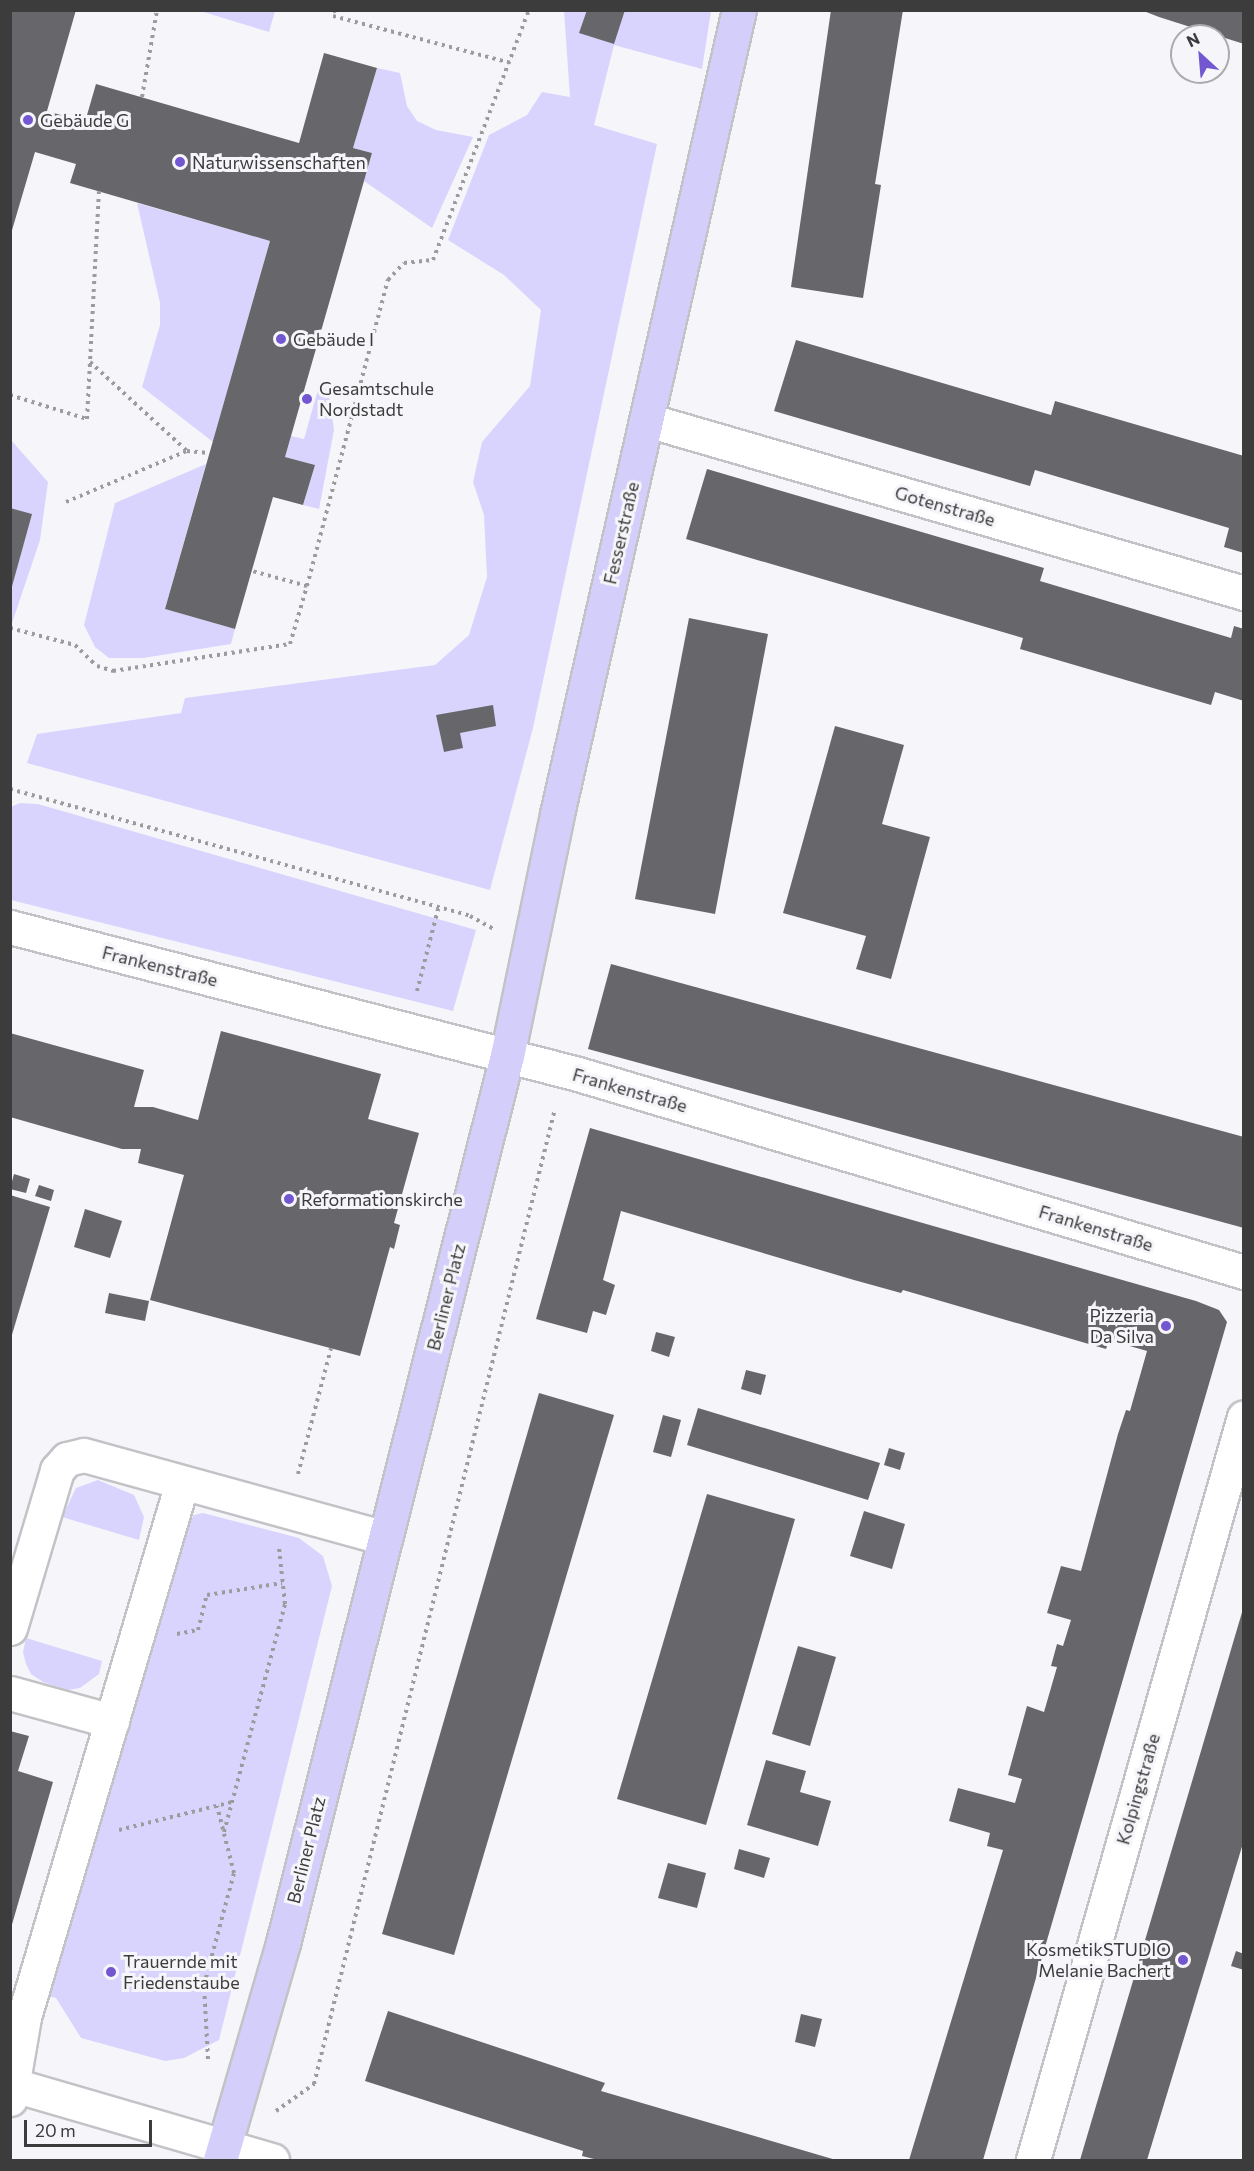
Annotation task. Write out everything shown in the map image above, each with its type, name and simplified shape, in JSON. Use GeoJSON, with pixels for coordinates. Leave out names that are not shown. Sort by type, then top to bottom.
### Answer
{"type":"FeatureCollection","features":[{"type":"Feature","properties":{"kind":"main road","name":"Fesserstraße"},"geometry":{"type":"LineString","coordinates":[[507,1056],[557,814],[739,10]]}},
{"type":"Feature","properties":{"kind":"main road","name":"Berliner Platz"},"geometry":{"type":"LineString","coordinates":[[222,2153],[283,1943],[507,1056]]}},
{"type":"Feature","properties":{"kind":"street","name":"Gotenstraße"},"geometry":{"type":"LineString","coordinates":[[647,420],[1244,593]]}},
{"type":"Feature","properties":{"kind":"street","name":"Frankenstraße"},"geometry":{"type":"LineString","coordinates":[[10,927],[558,1070],[1244,1272]]}},
{"type":"Feature","properties":{"kind":"street","name":"Kolpingstraße"},"geometry":{"type":"LineString","coordinates":[[1033,2160],[1244,1417]]}},
{"type":"Feature","properties":{"kind":"street"},"geometry":{"type":"LineString","coordinates":[[10,1628],[57,1470],[67,1459],[84,1455],[385,1538]]}},
{"type":"Feature","properties":{"kind":"street"},"geometry":{"type":"LineString","coordinates":[[182,1483],[24,2018],[11,2089],[222,2153],[272,2160]]}},
{"type":"Feature","properties":{"kind":"street"},"geometry":{"type":"LineString","coordinates":[[10,1693],[112,1721]]}},
{"type":"Feature","properties":{"kind":"path"},"geometry":{"type":"LineString","coordinates":[[142,97],[157,10]]}},
{"type":"Feature","properties":{"kind":"path"},"geometry":{"type":"LineString","coordinates":[[334,10],[333,16],[511,63]]}},
{"type":"Feature","properties":{"kind":"path"},"geometry":{"type":"LineString","coordinates":[[10,628],[75,645],[98,666],[124,671],[290,644],[388,280],[404,263],[433,260],[511,63],[529,10]]}},
{"type":"Feature","properties":{"kind":"path"},"geometry":{"type":"LineString","coordinates":[[10,396],[87,419],[99,191]]}},
{"type":"Feature","properties":{"kind":"path"},"geometry":{"type":"LineString","coordinates":[[90,362],[187,451]]}},
{"type":"Feature","properties":{"kind":"path"},"geometry":{"type":"LineString","coordinates":[[66,502],[187,451],[209,453]]}},
{"type":"Feature","properties":{"kind":"path"},"geometry":{"type":"LineString","coordinates":[[252,571],[307,586]]}},
{"type":"Feature","properties":{"kind":"path"},"geometry":{"type":"LineString","coordinates":[[10,789],[470,916],[531,948]]}},
{"type":"Feature","properties":{"kind":"path"},"geometry":{"type":"LineString","coordinates":[[407,1030],[438,909]]}},
{"type":"Feature","properties":{"kind":"path"},"geometry":{"type":"LineString","coordinates":[[222,2153],[314,2084],[554,1120],[558,1070]]}},
{"type":"Feature","properties":{"kind":"path"},"geometry":{"type":"LineString","coordinates":[[224,1833],[285,1604],[279,1546],[331,1348]]}},
{"type":"Feature","properties":{"kind":"path"},"geometry":{"type":"LineString","coordinates":[[135,1643],[198,1629],[207,1595],[282,1583]]}},
{"type":"Feature","properties":{"kind":"path"},"geometry":{"type":"LineString","coordinates":[[77,1840],[232,1802]]}},
{"type":"Feature","properties":{"kind":"path"},"geometry":{"type":"LineString","coordinates":[[208,2062],[204,1984],[234,1873],[217,1806]]}},
{"type":"Feature","properties":{"kind":"shaded area"},"geometry":{"type":"Polygon","coordinates":[[[197,10],[275,10],[275,11],[269,32],[197,10]]]}},
{"type":"Feature","properties":{"kind":"shaded area"},"geometry":{"type":"Polygon","coordinates":[[[564,11],[711,11],[702,69],[614,45],[594,125],[657,144],[533,728],[490,890],[27,763],[37,734],[181,713],[185,698],[435,665],[469,635],[487,577],[484,515],[473,482],[482,442],[530,386],[541,310],[504,275],[448,240],[489,135],[527,115],[542,92],[570,97],[564,11]]]}},
{"type":"Feature","properties":{"kind":"shaded area"},"geometry":{"type":"Polygon","coordinates":[[[377,68],[400,73],[407,106],[417,121],[436,130],[473,137],[432,228],[364,181],[372,153],[353,148],[377,68]]]}},
{"type":"Feature","properties":{"kind":"shaded area"},"geometry":{"type":"Polygon","coordinates":[[[137,203],[270,241],[213,442],[142,387],[160,325],[160,303],[137,203]]]}},
{"type":"Feature","properties":{"kind":"shaded area"},"geometry":{"type":"Polygon","coordinates":[[[319,386],[325,388],[330,400],[334,430],[319,509],[303,505],[315,465],[285,457],[291,436],[304,439],[319,386]]]}},
{"type":"Feature","properties":{"kind":"shaded area"},"geometry":{"type":"Polygon","coordinates":[[[11,440],[48,482],[40,540],[11,626],[11,440]]]}},
{"type":"Feature","properties":{"kind":"shaded area"},"geometry":{"type":"Polygon","coordinates":[[[206,464],[165,609],[235,629],[231,644],[143,658],[109,658],[95,647],[84,625],[115,503],[206,464]]]}},
{"type":"Feature","properties":{"kind":"shaded area"},"geometry":{"type":"Polygon","coordinates":[[[20,803],[38,804],[476,930],[453,1011],[11,900],[11,807],[20,803]]]}},
{"type":"Feature","properties":{"kind":"shaded area"},"geometry":{"type":"Polygon","coordinates":[[[98,1480],[134,1495],[144,1517],[139,1540],[62,1517],[76,1488],[98,1480]]]}},
{"type":"Feature","properties":{"kind":"shaded area"},"geometry":{"type":"Polygon","coordinates":[[[203,1513],[299,1538],[323,1556],[332,1586],[219,2040],[184,2058],[165,2061],[81,2038],[56,1998],[48,1996],[181,1532],[194,1515],[203,1513]]]}},
{"type":"Feature","properties":{"kind":"shaded area"},"geometry":{"type":"Polygon","coordinates":[[[26,1638],[102,1661],[99,1674],[80,1688],[68,1690],[43,1682],[31,1674],[26,1664],[23,1652],[26,1638]]]}},
{"type":"Feature","properties":{"kind":"building"},"geometry":{"type":"Polygon","coordinates":[[[10,10],[76,10],[47,111],[85,122],[96,84],[299,143],[324,53],[377,68],[353,148],[372,153],[285,457],[315,465],[303,505],[273,497],[235,629],[165,609],[270,241],[70,183],[76,164],[35,152],[10,237],[10,10]]]}},
{"type":"Feature","properties":{"kind":"building"},"geometry":{"type":"Polygon","coordinates":[[[587,10],[625,10],[614,44],[579,33],[587,10]]]}},
{"type":"Feature","properties":{"kind":"building"},"geometry":{"type":"Polygon","coordinates":[[[831,10],[903,10],[875,184],[881,185],[863,298],[791,287],[831,10]]]}},
{"type":"Feature","properties":{"kind":"building"},"geometry":{"type":"Polygon","coordinates":[[[1141,10],[1244,10],[1244,44],[1230,40],[1230,24],[1181,24],[1141,10]]]}},
{"type":"Feature","properties":{"kind":"building"},"geometry":{"type":"Polygon","coordinates":[[[796,340],[1051,415],[1055,401],[1244,456],[1244,553],[1224,547],[1229,528],[1035,470],[1030,486],[774,411],[796,340]]]}},
{"type":"Feature","properties":{"kind":"building"},"geometry":{"type":"Polygon","coordinates":[[[707,469],[1044,568],[1040,581],[1231,638],[1234,626],[1244,629],[1244,701],[1215,692],[1211,705],[1020,649],[1023,638],[686,539],[707,469]]]}},
{"type":"Feature","properties":{"kind":"building"},"geometry":{"type":"Polygon","coordinates":[[[10,508],[32,514],[11,590],[10,590],[10,508]]]}},
{"type":"Feature","properties":{"kind":"building"},"geometry":{"type":"Polygon","coordinates":[[[689,618],[768,634],[715,914],[635,899],[689,618]]]}},
{"type":"Feature","properties":{"kind":"building"},"geometry":{"type":"Polygon","coordinates":[[[493,705],[496,726],[460,733],[463,748],[444,752],[436,715],[493,705]]]}},
{"type":"Feature","properties":{"kind":"building"},"geometry":{"type":"Polygon","coordinates":[[[835,726],[904,745],[882,824],[930,837],[891,979],[856,969],[866,936],[783,913],[835,726]]]}},
{"type":"Feature","properties":{"kind":"building"},"geometry":{"type":"Polygon","coordinates":[[[611,964],[1244,1137],[1244,1228],[588,1049],[611,964]]]}},
{"type":"Feature","properties":{"kind":"building","name":"Reformationskirche"},"geometry":{"type":"Polygon","coordinates":[[[221,1031],[381,1074],[368,1119],[419,1133],[394,1223],[400,1225],[394,1249],[390,1247],[360,1356],[150,1300],[184,1175],[138,1163],[141,1149],[122,1149],[10,1117],[10,1033],[144,1070],[134,1107],[153,1107],[198,1120],[221,1031]]]}},
{"type":"Feature","properties":{"kind":"building"},"geometry":{"type":"Polygon","coordinates":[[[590,1128],[1196,1301],[1219,1310],[1227,1322],[983,2160],[909,2160],[1003,1850],[987,1846],[990,1833],[949,1821],[958,1788],[1015,1803],[1022,1779],[1008,1775],[1027,1706],[1044,1712],[1057,1667],[1051,1666],[1057,1644],[1063,1646],[1071,1620],[1047,1613],[1061,1566],[1081,1571],[1118,1434],[1126,1410],[1130,1411],[1147,1351],[1109,1340],[1106,1349],[903,1290],[901,1293],[854,1280],[621,1211],[603,1280],[615,1285],[606,1315],[593,1311],[587,1333],[536,1319],[590,1128]]]}},
{"type":"Feature","properties":{"kind":"building"},"geometry":{"type":"Polygon","coordinates":[[[14,1174],[30,1179],[26,1193],[10,1189],[14,1174]]]}},
{"type":"Feature","properties":{"kind":"building"},"geometry":{"type":"Polygon","coordinates":[[[39,1185],[54,1190],[51,1201],[35,1196],[39,1185]]]}},
{"type":"Feature","properties":{"kind":"building"},"geometry":{"type":"Polygon","coordinates":[[[10,1195],[50,1207],[11,1338],[10,1338],[10,1195]]]}},
{"type":"Feature","properties":{"kind":"building"},"geometry":{"type":"Polygon","coordinates":[[[85,1209],[122,1221],[110,1258],[74,1247],[85,1209]]]}},
{"type":"Feature","properties":{"kind":"building"},"geometry":{"type":"Polygon","coordinates":[[[109,1293],[149,1301],[145,1321],[105,1313],[109,1293]]]}},
{"type":"Feature","properties":{"kind":"building"},"geometry":{"type":"Polygon","coordinates":[[[656,1332],[675,1337],[669,1357],[651,1351],[656,1332]]]}},
{"type":"Feature","properties":{"kind":"building"},"geometry":{"type":"Polygon","coordinates":[[[746,1370],[766,1375],[761,1395],[741,1389],[746,1370]]]}},
{"type":"Feature","properties":{"kind":"building"},"geometry":{"type":"Polygon","coordinates":[[[539,1393],[614,1415],[454,1955],[382,1934],[539,1393]]]}},
{"type":"Feature","properties":{"kind":"building"},"geometry":{"type":"Polygon","coordinates":[[[698,1408],[880,1463],[868,1500],[687,1445],[698,1408]]]}},
{"type":"Feature","properties":{"kind":"building"},"geometry":{"type":"Polygon","coordinates":[[[663,1415],[681,1420],[671,1457],[653,1452],[663,1415]]]}},
{"type":"Feature","properties":{"kind":"building"},"geometry":{"type":"Polygon","coordinates":[[[889,1448],[905,1453],[900,1470],[884,1465],[889,1448]]]}},
{"type":"Feature","properties":{"kind":"building"},"geometry":{"type":"Polygon","coordinates":[[[707,1494],[795,1519],[706,1825],[617,1799],[707,1494]]]}},
{"type":"Feature","properties":{"kind":"building"},"geometry":{"type":"Polygon","coordinates":[[[864,1511],[905,1524],[892,1569],[850,1556],[864,1511]]]}},
{"type":"Feature","properties":{"kind":"building"},"geometry":{"type":"Polygon","coordinates":[[[1243,1609],[1244,1840],[1147,2160],[1080,2160],[1243,1609]]]}},
{"type":"Feature","properties":{"kind":"building"},"geometry":{"type":"Polygon","coordinates":[[[798,1646],[836,1657],[810,1746],[772,1734],[798,1646]]]}},
{"type":"Feature","properties":{"kind":"building"},"geometry":{"type":"Polygon","coordinates":[[[10,1731],[29,1736],[18,1771],[53,1782],[11,1928],[10,1731]]]}},
{"type":"Feature","properties":{"kind":"building"},"geometry":{"type":"Polygon","coordinates":[[[766,1760],[806,1771],[800,1792],[831,1801],[818,1846],[747,1825],[766,1760]]]}},
{"type":"Feature","properties":{"kind":"building"},"geometry":{"type":"Polygon","coordinates":[[[739,1849],[770,1858],[764,1878],[734,1869],[739,1849]]]}},
{"type":"Feature","properties":{"kind":"building"},"geometry":{"type":"Polygon","coordinates":[[[668,1863],[706,1873],[697,1908],[658,1898],[668,1863]]]}},
{"type":"Feature","properties":{"kind":"building"},"geometry":{"type":"Polygon","coordinates":[[[1236,1951],[1244,1954],[1244,1970],[1231,1966],[1236,1951]]]}},
{"type":"Feature","properties":{"kind":"building"},"geometry":{"type":"Polygon","coordinates":[[[388,2011],[605,2083],[601,2091],[836,2160],[598,2160],[582,2156],[583,2151],[365,2081],[388,2011]]]}},
{"type":"Feature","properties":{"kind":"building"},"geometry":{"type":"Polygon","coordinates":[[[801,2014],[822,2019],[815,2047],[795,2042],[801,2014]]]}},
{"type":"Feature","properties":{"kind":"place","name":"Gebäude G"},"geometry":{"type":"Point","coordinates":[28,120]}},
{"type":"Feature","properties":{"kind":"place","name":"Naturwissenschaften"},"geometry":{"type":"Point","coordinates":[180,162]}},
{"type":"Feature","properties":{"kind":"place","name":"Gebäude I"},"geometry":{"type":"Point","coordinates":[281,339]}},
{"type":"Feature","properties":{"kind":"place","name":"Gesamtschule Nordstadt"},"geometry":{"type":"Point","coordinates":[307,399]}},
{"type":"Feature","properties":{"kind":"place","name":"Reformationskirche"},"geometry":{"type":"Point","coordinates":[289,1199]}},
{"type":"Feature","properties":{"kind":"place","name":"Pizzeria Da Silva"},"geometry":{"type":"Point","coordinates":[1166,1326]}},
{"type":"Feature","properties":{"kind":"place","name":"KosmetikSTUDIO Melanie Bachert"},"geometry":{"type":"Point","coordinates":[1183,1960]}},
{"type":"Feature","properties":{"kind":"place","name":"Trauernde mit Friedenstaube"},"geometry":{"type":"Point","coordinates":[111,1972]}}]}
